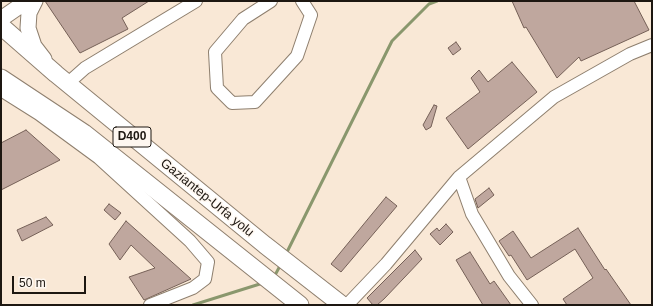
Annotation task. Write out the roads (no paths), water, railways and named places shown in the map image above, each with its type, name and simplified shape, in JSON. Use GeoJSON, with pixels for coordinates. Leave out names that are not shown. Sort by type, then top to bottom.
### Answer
{"type":"FeatureCollection","features":[{"type":"Feature","properties":{"kind":"highway","name":"Gaziantep-Urfa yolu"},"geometry":{"type":"LineString","coordinates":[[1,26],[61,79],[265,245],[342,305]]}},
{"type":"Feature","properties":{"kind":"highway","name":"Gaziantep-Urfa yolu"},"geometry":{"type":"LineString","coordinates":[[1,78],[84,133],[251,264],[296,302]]}},
{"type":"Feature","properties":{"kind":"main road"},"geometry":{"type":"LineString","coordinates":[[1,19],[27,1]]}},
{"type":"Feature","properties":{"kind":"main road"},"geometry":{"type":"LineString","coordinates":[[36,1],[29,13],[28,28],[34,46],[61,79]]}},
{"type":"Feature","properties":{"kind":"street"},"geometry":{"type":"LineString","coordinates":[[61,79],[85,68],[194,1]]}},
{"type":"Feature","properties":{"kind":"street"},"geometry":{"type":"LineString","coordinates":[[271,1],[243,18],[215,52],[217,88],[232,103],[255,102],[297,56],[311,15],[302,1]]}},
{"type":"Feature","properties":{"kind":"street"},"geometry":{"type":"LineString","coordinates":[[347,305],[386,264],[459,177],[554,97],[630,54],[652,45]]}},
{"type":"Feature","properties":{"kind":"street"},"geometry":{"type":"LineString","coordinates":[[1,90],[39,114],[99,158],[190,241],[208,262],[205,279],[199,284],[193,288],[150,305]]}},
{"type":"Feature","properties":{"kind":"street"},"geometry":{"type":"LineString","coordinates":[[459,177],[472,214],[509,276],[532,305]]}},
{"type":"Feature","properties":{"kind":"waterway"},"geometry":{"type":"LineString","coordinates":[[286,254],[392,41],[429,4],[437,1]]}},
{"type":"Feature","properties":{"kind":"waterway"},"geometry":{"type":"LineString","coordinates":[[274,277],[281,264]]}},
{"type":"Feature","properties":{"kind":"waterway"},"geometry":{"type":"LineString","coordinates":[[193,305],[263,283]]}}]}
